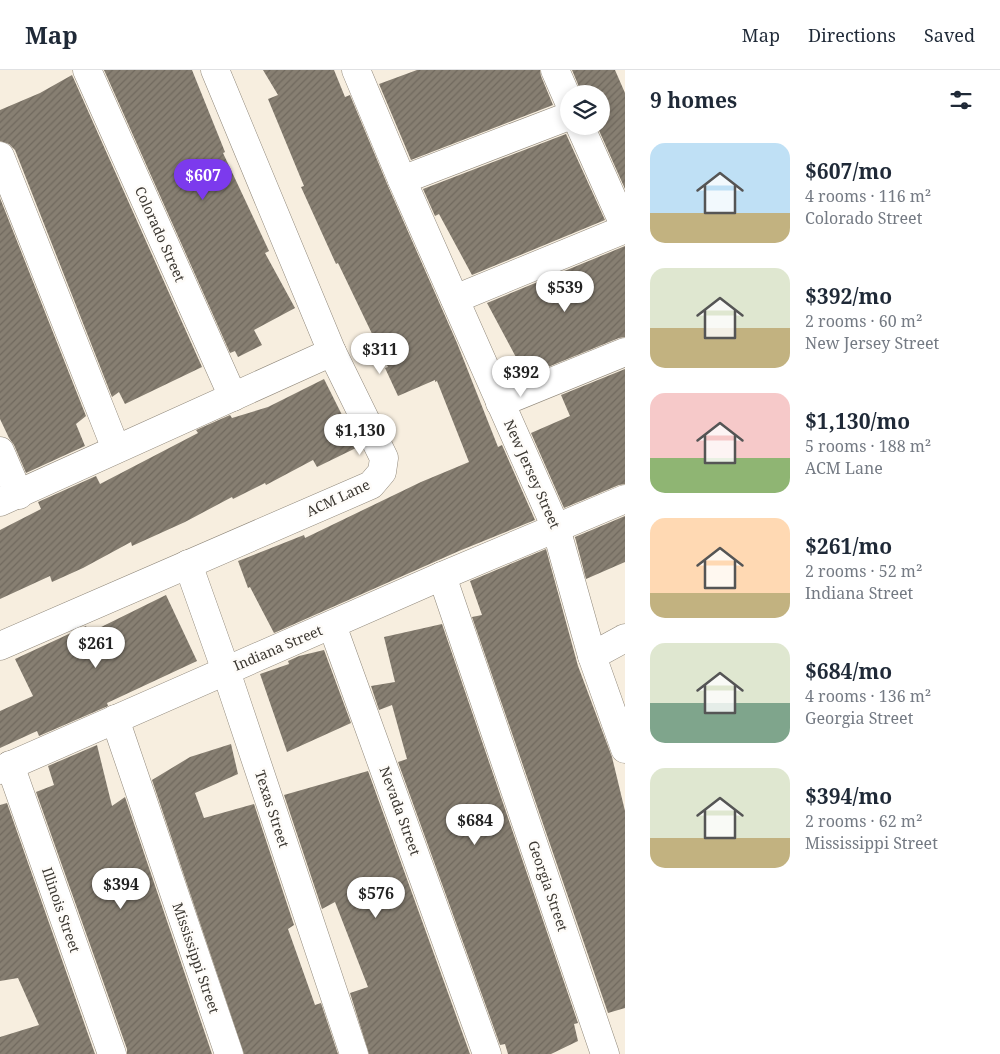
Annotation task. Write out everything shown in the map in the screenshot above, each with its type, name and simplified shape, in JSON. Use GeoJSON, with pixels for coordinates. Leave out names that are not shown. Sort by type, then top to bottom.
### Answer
{"type":"FeatureCollection","features":[{"type":"Feature","properties":{"kind":"street","name":"Colorado Street"},"geometry":{"type":"LineString","coordinates":[[87,70],[232,397]]}},
{"type":"Feature","properties":{"kind":"street","name":"ACM Lane"},"geometry":{"type":"LineString","coordinates":[[0,646],[371,485],[382,472],[384,458],[332,352],[215,70]]}},
{"type":"Feature","properties":{"kind":"street","name":"New Jersey Street"},"geometry":{"type":"LineString","coordinates":[[356,70],[402,180],[556,528],[592,656],[625,749]]}},
{"type":"Feature","properties":{"kind":"street"},"geometry":{"type":"LineString","coordinates":[[555,70],[562,85]]}},
{"type":"Feature","properties":{"kind":"street"},"geometry":{"type":"LineString","coordinates":[[402,180],[560,119]]}},
{"type":"Feature","properties":{"kind":"street"},"geometry":{"type":"LineString","coordinates":[[455,299],[625,228],[584,135]]}},
{"type":"Feature","properties":{"kind":"street"},"geometry":{"type":"LineString","coordinates":[[0,156],[116,449]]}},
{"type":"Feature","properties":{"kind":"street"},"geometry":{"type":"LineString","coordinates":[[0,451],[9,499],[332,352]]}},
{"type":"Feature","properties":{"kind":"street"},"geometry":{"type":"LineString","coordinates":[[500,403],[625,352]]}},
{"type":"Feature","properties":{"kind":"street","name":"Indiana Street"},"geometry":{"type":"LineString","coordinates":[[5,767],[442,576],[625,499]]}},
{"type":"Feature","properties":{"kind":"street","name":"Texas Street"},"geometry":{"type":"LineString","coordinates":[[188,564],[226,671],[354,1054]]}},
{"type":"Feature","properties":{"kind":"street","name":"Georgia Street"},"geometry":{"type":"LineString","coordinates":[[442,576],[605,1054]]}},
{"type":"Feature","properties":{"kind":"street","name":"Nevada Street"},"geometry":{"type":"LineString","coordinates":[[332,625],[487,1054]]}},
{"type":"Feature","properties":{"kind":"street"},"geometry":{"type":"LineString","coordinates":[[592,656],[625,638]]}},
{"type":"Feature","properties":{"kind":"street","name":"Mississippi Street"},"geometry":{"type":"LineString","coordinates":[[115,719],[229,1054]]}},
{"type":"Feature","properties":{"kind":"street","name":"Illinois Street"},"geometry":{"type":"LineString","coordinates":[[5,767],[112,1054]]}},
{"type":"Feature","properties":{"kind":"building"},"geometry":{"type":"Polygon","coordinates":[[[104,70],[192,70],[225,152],[223,153],[269,251],[265,253],[295,308],[254,330],[262,345],[238,357],[235,351],[230,353],[104,70]]]}},
{"type":"Feature","properties":{"kind":"building"},"geometry":{"type":"Polygon","coordinates":[[[263,70],[334,70],[345,97],[350,95],[457,343],[498,447],[502,445],[535,520],[459,551],[274,633],[250,587],[248,588],[238,561],[304,535],[305,538],[421,482],[469,462],[437,381],[435,382],[435,380],[398,396],[385,368],[388,367],[338,263],[336,264],[301,187],[304,186],[268,99],[278,95],[263,70]]]}},
{"type":"Feature","properties":{"kind":"building"},"geometry":{"type":"Polygon","coordinates":[[[417,70],[540,70],[553,105],[411,160],[379,84],[417,70]]]}},
{"type":"Feature","properties":{"kind":"building"},"geometry":{"type":"Polygon","coordinates":[[[572,70],[615,70],[625,93],[625,189],[601,135],[610,135],[610,85],[578,85],[572,70]]]}},
{"type":"Feature","properties":{"kind":"building"},"geometry":{"type":"Polygon","coordinates":[[[72,75],[202,367],[125,404],[119,392],[112,397],[15,150],[9,144],[0,141],[0,110],[40,93],[72,75]]]}},
{"type":"Feature","properties":{"kind":"building"},"geometry":{"type":"Polygon","coordinates":[[[566,135],[605,220],[472,275],[439,214],[435,216],[423,189],[566,135]]]}},
{"type":"Feature","properties":{"kind":"building"},"geometry":{"type":"Polygon","coordinates":[[[0,198],[86,416],[76,424],[85,446],[26,473],[0,419],[0,198]]]}},
{"type":"Feature","properties":{"kind":"building"},"geometry":{"type":"Polygon","coordinates":[[[625,246],[625,337],[526,376],[487,303],[625,246]]]}},
{"type":"Feature","properties":{"kind":"building"},"geometry":{"type":"Polygon","coordinates":[[[625,369],[625,484],[564,508],[531,433],[570,416],[561,395],[625,369]]]}},
{"type":"Feature","properties":{"kind":"building"},"geometry":{"type":"Polygon","coordinates":[[[324,379],[358,447],[317,467],[313,460],[266,485],[265,483],[233,499],[232,497],[185,522],[132,546],[131,542],[83,568],[52,582],[50,576],[0,599],[0,530],[41,509],[38,502],[96,476],[100,484],[198,433],[196,430],[230,415],[232,418],[268,407],[324,379]]]}},
{"type":"Feature","properties":{"kind":"building"},"geometry":{"type":"Polygon","coordinates":[[[625,516],[625,562],[586,579],[575,537],[625,516]]]}},
{"type":"Feature","properties":{"kind":"building"},"geometry":{"type":"Polygon","coordinates":[[[546,549],[578,666],[612,757],[625,811],[625,1008],[608,1013],[472,617],[482,615],[470,581],[546,549]]]}},
{"type":"Feature","properties":{"kind":"building"},"geometry":{"type":"Polygon","coordinates":[[[166,595],[197,661],[107,703],[108,706],[39,736],[37,731],[0,748],[0,711],[33,696],[15,659],[86,626],[89,633],[166,595]]]}},
{"type":"Feature","properties":{"kind":"building"},"geometry":{"type":"Polygon","coordinates":[[[442,624],[578,1023],[574,1024],[578,1041],[551,1054],[508,1054],[505,1044],[500,1045],[398,762],[407,759],[392,705],[379,710],[371,686],[395,682],[384,637],[442,624]]]}},
{"type":"Feature","properties":{"kind":"building"},"geometry":{"type":"Polygon","coordinates":[[[324,650],[351,723],[287,752],[260,674],[289,664],[288,661],[299,656],[324,650]]]}},
{"type":"Feature","properties":{"kind":"building"},"geometry":{"type":"Polygon","coordinates":[[[231,744],[238,774],[195,793],[204,818],[254,804],[294,925],[288,929],[315,1005],[321,1003],[338,1054],[244,1054],[152,780],[190,757],[231,744]]]}},
{"type":"Feature","properties":{"kind":"building"},"geometry":{"type":"Polygon","coordinates":[[[97,745],[112,806],[125,797],[212,1054],[127,1054],[127,1049],[36,792],[54,785],[48,766],[97,745]]]}},
{"type":"Feature","properties":{"kind":"building"},"geometry":{"type":"Polygon","coordinates":[[[368,771],[470,1054],[369,1054],[350,993],[368,987],[335,902],[322,909],[284,795],[368,771]]]}},
{"type":"Feature","properties":{"kind":"building"},"geometry":{"type":"Polygon","coordinates":[[[7,803],[95,1054],[0,1054],[0,1037],[39,1025],[18,978],[0,981],[0,805],[7,803]]]}}]}
